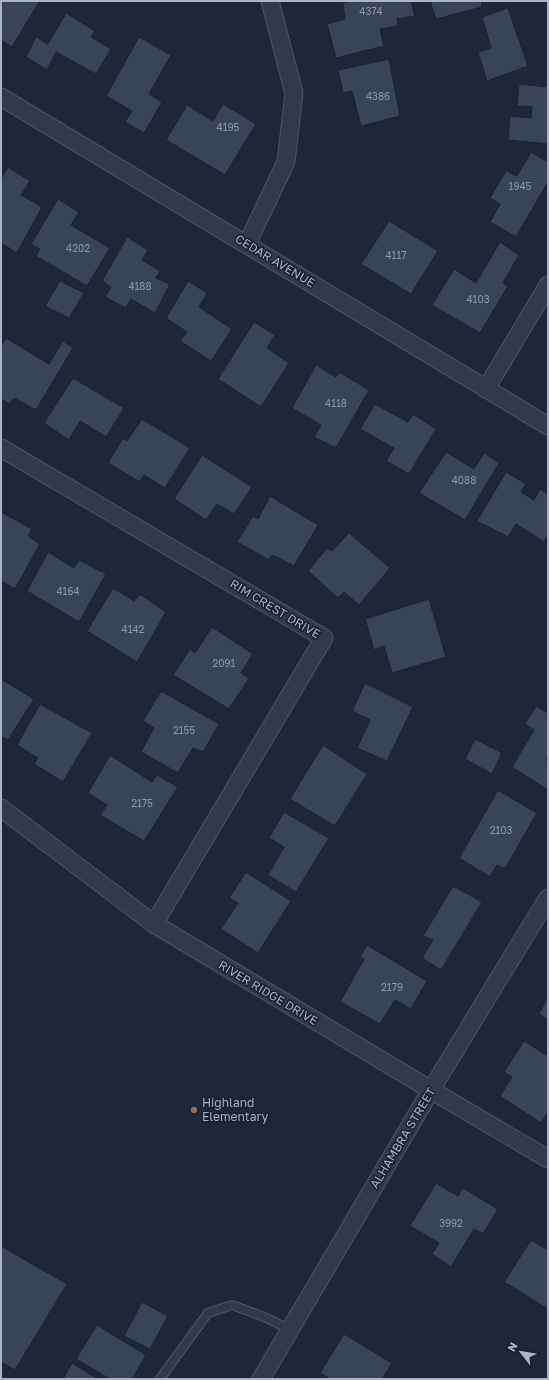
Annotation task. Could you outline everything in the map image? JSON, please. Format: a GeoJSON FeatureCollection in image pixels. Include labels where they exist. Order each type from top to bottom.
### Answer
{"type":"FeatureCollection","features":[{"type":"Feature","properties":{"kind":"street"},"geometry":{"type":"LineString","coordinates":[[247,244],[286,162],[294,94],[270,1]]}},
{"type":"Feature","properties":{"kind":"street","name":"CEDAR AVENUE"},"geometry":{"type":"LineString","coordinates":[[1,97],[548,426]]}},
{"type":"Feature","properties":{"kind":"street"},"geometry":{"type":"LineString","coordinates":[[486,389],[548,285]]}},
{"type":"Feature","properties":{"kind":"street","name":"RIM CREST DRIVE"},"geometry":{"type":"LineString","coordinates":[[1,448],[324,638],[154,924]]}},
{"type":"Feature","properties":{"kind":"street","name":"RIVER RIDGE DRIVE"},"geometry":{"type":"LineString","coordinates":[[1,808],[154,924],[548,1159]]}},
{"type":"Feature","properties":{"kind":"street","name":"ALHAMBRA STREET"},"geometry":{"type":"LineString","coordinates":[[261,1379],[431,1090],[548,898]]}},
{"type":"Feature","properties":{"kind":"lane"},"geometry":{"type":"LineString","coordinates":[[160,1379],[208,1313],[232,1304],[267,1318],[290,1330]]}},
{"type":"Feature","properties":{"kind":"building"},"geometry":{"type":"Polygon","coordinates":[[[1,1],[39,2],[12,47],[1,40],[1,1]]]}},
{"type":"Feature","properties":{"kind":"building"},"geometry":{"type":"Polygon","coordinates":[[[350,1],[411,1],[415,16],[397,19],[398,26],[380,29],[384,46],[336,58],[327,24],[345,19],[343,3],[350,1]]]}},
{"type":"Feature","properties":{"kind":"building"},"geometry":{"type":"Polygon","coordinates":[[[430,1],[481,1],[482,7],[436,19],[430,1]]]}},
{"type":"Feature","properties":{"kind":"building"},"geometry":{"type":"Polygon","coordinates":[[[508,8],[528,66],[487,81],[478,52],[491,48],[482,17],[508,8]]]}},
{"type":"Feature","properties":{"kind":"building"},"geometry":{"type":"Polygon","coordinates":[[[66,13],[95,31],[91,37],[111,49],[96,74],[56,52],[47,70],[26,57],[36,37],[48,44],[66,13]]]}},
{"type":"Feature","properties":{"kind":"building"},"geometry":{"type":"Polygon","coordinates":[[[139,37],[171,55],[149,94],[162,102],[144,133],[125,122],[132,111],[106,96],[139,37]]]}},
{"type":"Feature","properties":{"kind":"building"},"geometry":{"type":"Polygon","coordinates":[[[389,59],[400,116],[361,126],[352,91],[343,93],[338,70],[389,59]]]}},
{"type":"Feature","properties":{"kind":"building"},"geometry":{"type":"Polygon","coordinates":[[[519,84],[548,87],[548,144],[508,140],[510,116],[531,118],[532,107],[517,106],[519,84]]]}},
{"type":"Feature","properties":{"kind":"building"},"geometry":{"type":"Polygon","coordinates":[[[223,104],[256,124],[225,175],[166,140],[187,105],[213,121],[223,104]]]}},
{"type":"Feature","properties":{"kind":"building"},"geometry":{"type":"Polygon","coordinates":[[[531,152],[548,162],[548,182],[516,237],[490,222],[500,204],[490,198],[506,171],[517,176],[531,152]]]}},
{"type":"Feature","properties":{"kind":"building"},"geometry":{"type":"Polygon","coordinates":[[[8,167],[30,181],[21,195],[42,207],[17,253],[1,243],[1,179],[8,167]]]}},
{"type":"Feature","properties":{"kind":"building"},"geometry":{"type":"Polygon","coordinates":[[[58,199],[79,212],[71,225],[110,248],[87,286],[36,256],[40,249],[31,244],[58,199]]]}},
{"type":"Feature","properties":{"kind":"building"},"geometry":{"type":"Polygon","coordinates":[[[389,221],[438,251],[411,294],[361,264],[389,221]]]}},
{"type":"Feature","properties":{"kind":"building"},"geometry":{"type":"Polygon","coordinates":[[[127,237],[148,250],[142,260],[160,271],[156,278],[170,284],[155,313],[131,299],[126,308],[105,297],[111,287],[102,281],[127,237]]]}},
{"type":"Feature","properties":{"kind":"building"},"geometry":{"type":"Polygon","coordinates":[[[500,242],[519,255],[503,283],[508,286],[480,333],[432,305],[454,269],[476,283],[500,242]]]}},
{"type":"Feature","properties":{"kind":"building"},"geometry":{"type":"Polygon","coordinates":[[[60,281],[84,293],[69,318],[45,306],[60,281]]]}},
{"type":"Feature","properties":{"kind":"building"},"geometry":{"type":"Polygon","coordinates":[[[188,281],[207,293],[199,307],[232,329],[211,361],[180,341],[187,332],[166,318],[188,281]]]}},
{"type":"Feature","properties":{"kind":"building"},"geometry":{"type":"Polygon","coordinates":[[[254,322],[275,335],[267,348],[289,363],[261,407],[218,379],[254,322]]]}},
{"type":"Feature","properties":{"kind":"building"},"geometry":{"type":"Polygon","coordinates":[[[6,338],[49,364],[63,341],[73,348],[36,410],[14,398],[10,404],[1,399],[1,346],[6,338]]]}},
{"type":"Feature","properties":{"kind":"building"},"geometry":{"type":"Polygon","coordinates":[[[316,365],[336,377],[339,372],[369,390],[336,448],[314,437],[321,425],[292,408],[316,365]]]}},
{"type":"Feature","properties":{"kind":"building"},"geometry":{"type":"Polygon","coordinates":[[[73,378],[124,408],[106,437],[80,421],[69,440],[44,423],[73,378]]]}},
{"type":"Feature","properties":{"kind":"building"},"geometry":{"type":"Polygon","coordinates":[[[375,404],[408,422],[413,414],[436,429],[409,474],[386,461],[394,448],[360,429],[375,404]]]}},
{"type":"Feature","properties":{"kind":"building"},"geometry":{"type":"Polygon","coordinates":[[[142,419],[190,448],[165,488],[144,475],[140,482],[108,463],[123,438],[127,441],[142,419]]]}},
{"type":"Feature","properties":{"kind":"building"},"geometry":{"type":"Polygon","coordinates":[[[446,452],[474,469],[484,453],[499,463],[465,520],[419,493],[446,452]]]}},
{"type":"Feature","properties":{"kind":"building"},"geometry":{"type":"Polygon","coordinates":[[[202,455],[252,487],[234,514],[217,504],[206,520],[174,499],[202,455]]]}},
{"type":"Feature","properties":{"kind":"building"},"geometry":{"type":"Polygon","coordinates":[[[506,472],[526,484],[521,492],[534,500],[540,489],[548,494],[548,535],[544,542],[516,524],[508,537],[477,521],[506,472]]]}},
{"type":"Feature","properties":{"kind":"building"},"geometry":{"type":"Polygon","coordinates":[[[270,496],[318,525],[294,566],[272,555],[269,560],[237,542],[253,516],[258,519],[270,496]]]}},
{"type":"Feature","properties":{"kind":"building"},"geometry":{"type":"Polygon","coordinates":[[[1,512],[32,529],[28,536],[40,544],[15,589],[1,581],[1,512]]]}},
{"type":"Feature","properties":{"kind":"building"},"geometry":{"type":"Polygon","coordinates":[[[349,533],[390,568],[359,605],[344,592],[338,598],[308,571],[327,548],[332,551],[349,533]]]}},
{"type":"Feature","properties":{"kind":"building"},"geometry":{"type":"Polygon","coordinates":[[[48,552],[74,568],[79,560],[106,574],[79,622],[27,591],[48,552]]]}},
{"type":"Feature","properties":{"kind":"building"},"geometry":{"type":"Polygon","coordinates":[[[113,588],[134,601],[140,594],[166,612],[137,662],[87,631],[113,588]]]}},
{"type":"Feature","properties":{"kind":"building"},"geometry":{"type":"Polygon","coordinates":[[[429,599],[446,657],[392,673],[384,646],[374,650],[365,619],[429,599]]]}},
{"type":"Feature","properties":{"kind":"building"},"geometry":{"type":"Polygon","coordinates":[[[212,627],[253,654],[241,673],[249,678],[229,709],[173,675],[190,649],[195,653],[212,627]]]}},
{"type":"Feature","properties":{"kind":"building"},"geometry":{"type":"Polygon","coordinates":[[[1,679],[34,699],[8,740],[1,736],[1,679]]]}},
{"type":"Feature","properties":{"kind":"building"},"geometry":{"type":"Polygon","coordinates":[[[365,683],[413,707],[387,761],[357,748],[370,720],[352,711],[365,683]]]}},
{"type":"Feature","properties":{"kind":"building"},"geometry":{"type":"Polygon","coordinates":[[[161,691],[219,724],[203,752],[193,748],[178,773],[141,752],[154,728],[143,721],[161,691]]]}},
{"type":"Feature","properties":{"kind":"building"},"geometry":{"type":"Polygon","coordinates":[[[40,704],[92,733],[63,782],[34,764],[38,758],[17,745],[40,704]]]}},
{"type":"Feature","properties":{"kind":"building"},"geometry":{"type":"Polygon","coordinates":[[[536,706],[548,713],[548,757],[546,760],[548,761],[548,790],[512,767],[534,730],[525,724],[536,706]]]}},
{"type":"Feature","properties":{"kind":"building"},"geometry":{"type":"Polygon","coordinates":[[[475,739],[502,753],[492,774],[465,759],[475,739]]]}},
{"type":"Feature","properties":{"kind":"building"},"geometry":{"type":"Polygon","coordinates":[[[323,745],[367,774],[335,826],[290,799],[323,745]]]}},
{"type":"Feature","properties":{"kind":"building"},"geometry":{"type":"Polygon","coordinates":[[[110,755],[152,782],[157,775],[178,787],[144,841],[100,815],[107,805],[88,793],[110,755]]]}},
{"type":"Feature","properties":{"kind":"building"},"geometry":{"type":"Polygon","coordinates":[[[498,790],[537,813],[505,869],[497,865],[490,877],[459,858],[498,790]]]}},
{"type":"Feature","properties":{"kind":"building"},"geometry":{"type":"Polygon","coordinates":[[[284,812],[329,838],[296,892],[268,875],[284,847],[269,838],[284,812]]]}},
{"type":"Feature","properties":{"kind":"building"},"geometry":{"type":"Polygon","coordinates":[[[246,872],[291,901],[258,953],[221,929],[238,903],[229,898],[246,872]]]}},
{"type":"Feature","properties":{"kind":"building"},"geometry":{"type":"Polygon","coordinates":[[[453,886],[482,902],[441,970],[422,958],[433,940],[423,936],[453,886]]]}},
{"type":"Feature","properties":{"kind":"building"},"geometry":{"type":"Polygon","coordinates":[[[367,945],[427,981],[411,1009],[395,1000],[380,1024],[340,1002],[364,959],[360,957],[367,945]]]}},
{"type":"Feature","properties":{"kind":"building"},"geometry":{"type":"Polygon","coordinates":[[[548,996],[548,1020],[539,1014],[548,996]]]}},
{"type":"Feature","properties":{"kind":"building"},"geometry":{"type":"Polygon","coordinates":[[[524,1041],[548,1056],[548,1112],[541,1123],[500,1096],[512,1077],[504,1072],[524,1041]]]}},
{"type":"Feature","properties":{"kind":"building"},"geometry":{"type":"Polygon","coordinates":[[[436,1183],[458,1196],[463,1188],[498,1209],[483,1234],[474,1229],[451,1267],[432,1254],[439,1243],[410,1226],[436,1183]]]}},
{"type":"Feature","properties":{"kind":"building"},"geometry":{"type":"Polygon","coordinates":[[[531,1240],[548,1250],[548,1309],[504,1282],[531,1240]]]}},
{"type":"Feature","properties":{"kind":"building"},"geometry":{"type":"Polygon","coordinates":[[[1,1246],[67,1284],[15,1370],[1,1362],[1,1246]]]}},
{"type":"Feature","properties":{"kind":"building"},"geometry":{"type":"Polygon","coordinates":[[[142,1302],[168,1316],[150,1349],[124,1336],[142,1302]]]}},
{"type":"Feature","properties":{"kind":"building"},"geometry":{"type":"Polygon","coordinates":[[[97,1325],[146,1355],[132,1379],[110,1379],[76,1359],[97,1325]]]}},
{"type":"Feature","properties":{"kind":"building"},"geometry":{"type":"Polygon","coordinates":[[[344,1334],[392,1363],[382,1379],[330,1379],[320,1373],[344,1334]]]}},
{"type":"Feature","properties":{"kind":"building"},"geometry":{"type":"Polygon","coordinates":[[[72,1363],[98,1379],[63,1379],[72,1363]]]}},
{"type":"Feature","properties":{"kind":"place","name":"Highland Elementary"},"geometry":{"type":"Point","coordinates":[194,1110]}}]}
